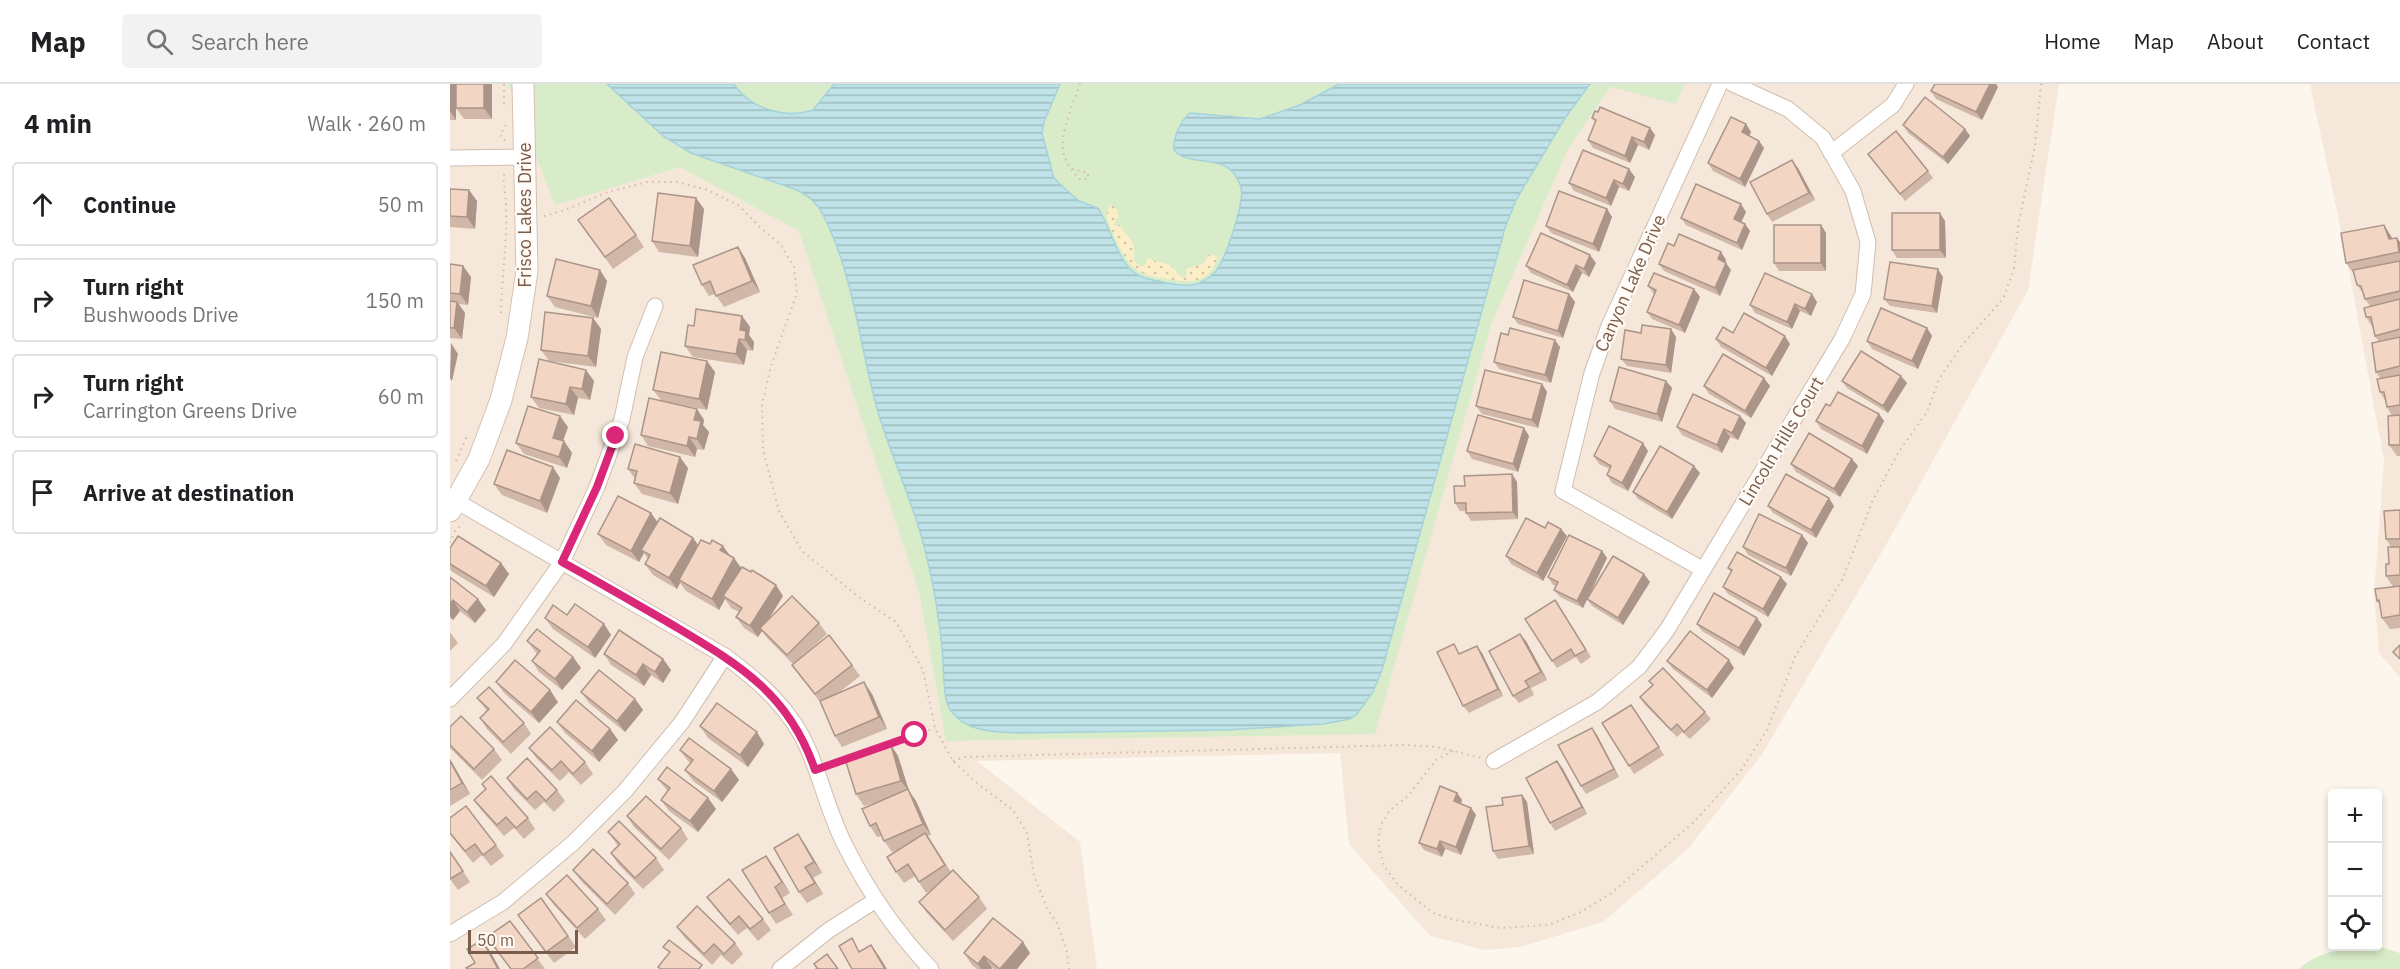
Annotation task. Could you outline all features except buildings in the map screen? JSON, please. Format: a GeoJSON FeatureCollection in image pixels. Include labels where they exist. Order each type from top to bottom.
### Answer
{"type":"FeatureCollection","features":[{"type":"Feature","properties":{"kind":"street","name":"Frisco Lakes Drive"},"geometry":{"type":"LineString","coordinates":[[457,511],[501,400],[517,338],[527,271],[523,84]]}},
{"type":"Feature","properties":{"kind":"street","name":"Canyon Lake Drive"},"geometry":{"type":"LineString","coordinates":[[1702,569],[1563,490],[1592,373],[1609,326],[1720,84]]}},
{"type":"Feature","properties":{"kind":"street","name":"Lincoln Hills Court"},"geometry":{"type":"LineString","coordinates":[[1494,760],[1597,702],[1639,667],[1667,630],[1842,339],[1863,294],[1868,242],[1853,191],[1823,138],[1788,109],[1733,84]]}},
{"type":"Feature","properties":{"kind":"street"},"geometry":{"type":"LineString","coordinates":[[1831,153],[1893,105],[1906,84]]}},
{"type":"Feature","properties":{"kind":"street"},"geometry":{"type":"LineString","coordinates":[[450,158],[524,157]]}},
{"type":"Feature","properties":{"kind":"street"},"geometry":{"type":"LineString","coordinates":[[450,699],[504,644],[562,562],[597,487],[622,419],[635,357],[655,306]]}},
{"type":"Feature","properties":{"kind":"street"},"geometry":{"type":"LineString","coordinates":[[457,511],[562,562],[725,656],[758,680],[780,704],[809,750],[831,816],[846,849],[876,900],[897,930],[931,969]]}},
{"type":"Feature","properties":{"kind":"street"},"geometry":{"type":"LineString","coordinates":[[450,934],[503,902],[573,843],[625,791],[682,722],[725,656]]}},
{"type":"Feature","properties":{"kind":"street"},"geometry":{"type":"LineString","coordinates":[[780,969],[829,930],[876,900]]}},
{"type":"Feature","properties":{"kind":"path"},"geometry":{"type":"LineString","coordinates":[[504,84],[505,111]]}},
{"type":"Feature","properties":{"kind":"path"},"geometry":{"type":"LineString","coordinates":[[1072,169],[1088,173],[1088,179],[1080,179],[1072,169],[1064,155],[1063,138],[1080,84]]}},
{"type":"Feature","properties":{"kind":"path"},"geometry":{"type":"LineString","coordinates":[[1453,751],[1436,760],[1408,796],[1390,810],[1382,825],[1378,843],[1384,866],[1398,885],[1433,913],[1455,920],[1501,928],[1548,925],[1581,912],[1610,894],[1694,822],[1741,770],[1767,730],[1795,657],[1843,578],[1872,502],[1898,453],[1927,412],[1939,379],[1963,344],[2003,299],[2014,269],[2018,226],[2035,146],[2041,84]]}},
{"type":"Feature","properties":{"kind":"path"},"geometry":{"type":"LineString","coordinates":[[506,142],[500,135],[507,122]]}},
{"type":"Feature","properties":{"kind":"path"},"geometry":{"type":"LineString","coordinates":[[501,320],[507,235],[503,177],[506,172]]}},
{"type":"Feature","properties":{"kind":"path"},"geometry":{"type":"LineString","coordinates":[[544,216],[608,192],[647,182],[677,182],[708,190],[738,205],[781,245],[794,267],[797,293],[771,366],[762,404],[763,450],[779,511],[802,551],[860,598],[896,622],[923,670],[934,728],[953,761],[978,784],[1013,810],[1028,832],[1034,876],[1048,910],[1058,925],[1067,952],[1069,969]]}},
{"type":"Feature","properties":{"kind":"path"},"geometry":{"type":"LineString","coordinates":[[455,464],[469,432]]}},
{"type":"Feature","properties":{"kind":"path"},"geometry":{"type":"LineString","coordinates":[[450,543],[455,531],[463,526],[457,511]]}},
{"type":"Feature","properties":{"kind":"path"},"geometry":{"type":"LineString","coordinates":[[815,770],[934,728]]}},
{"type":"Feature","properties":{"kind":"path"},"geometry":{"type":"LineString","coordinates":[[953,761],[964,757],[1404,745],[1453,751],[1494,760]]}},
{"type":"Feature","properties":{"kind":"shaded area"},"geometry":{"type":"Polygon","coordinates":[[[450,84],[2059,84],[2028,290],[1890,538],[1761,756],[1688,849],[1603,922],[1520,947],[1485,950],[1430,936],[1349,844],[1340,753],[977,761],[1080,842],[1097,969],[450,969],[450,84]]]}},
{"type":"Feature","properties":{"kind":"shaded area"},"geometry":{"type":"Polygon","coordinates":[[[2310,84],[2400,84],[2400,677],[2379,653],[2374,595],[2384,460],[2344,244],[2310,84]]]}},
{"type":"Feature","properties":{"kind":"green space"},"geometry":{"type":"Polygon","coordinates":[[[508,84],[1685,84],[1676,104],[1610,87],[1568,149],[1492,322],[1375,734],[946,741],[919,592],[799,231],[680,167],[555,205],[508,84]]]}},
{"type":"Feature","properties":{"kind":"green space"},"geometry":{"type":"Polygon","coordinates":[[[2382,947],[2400,953],[2400,969],[2299,969],[2325,954],[2338,951],[2382,951],[2382,947]]]}},
{"type":"Feature","properties":{"kind":"sand"},"geometry":{"type":"Polygon","coordinates":[[[1110,204],[1116,208],[1119,215],[1114,224],[1115,226],[1120,225],[1133,243],[1134,260],[1141,267],[1149,258],[1171,266],[1184,278],[1187,275],[1186,269],[1204,263],[1209,255],[1212,254],[1218,258],[1208,274],[1197,280],[1175,280],[1144,274],[1132,266],[1117,242],[1106,215],[1110,204]]]}},
{"type":"Feature","properties":{"kind":"water"},"geometry":{"type":"Polygon","coordinates":[[[607,84],[734,84],[741,93],[759,106],[791,113],[813,110],[834,84],[1060,84],[1044,122],[1042,133],[1054,178],[1079,201],[1098,208],[1121,256],[1130,269],[1153,280],[1187,285],[1209,278],[1218,267],[1233,232],[1241,194],[1241,187],[1229,169],[1213,162],[1187,158],[1174,150],[1178,130],[1190,113],[1260,119],[1300,105],[1339,84],[1590,84],[1565,118],[1516,200],[1505,228],[1382,670],[1373,692],[1357,714],[1350,719],[1323,724],[1226,730],[1017,733],[981,730],[973,727],[957,718],[948,706],[936,606],[923,544],[878,412],[851,292],[822,212],[812,200],[797,190],[691,153],[663,136],[607,84]]]}},
{"type":"Feature","properties":{"kind":"route"},"geometry":{"type":"LineString","coordinates":[[616,436],[597,487],[562,562],[725,656],[758,680],[794,723],[809,750],[815,770],[915,735]]}}]}
